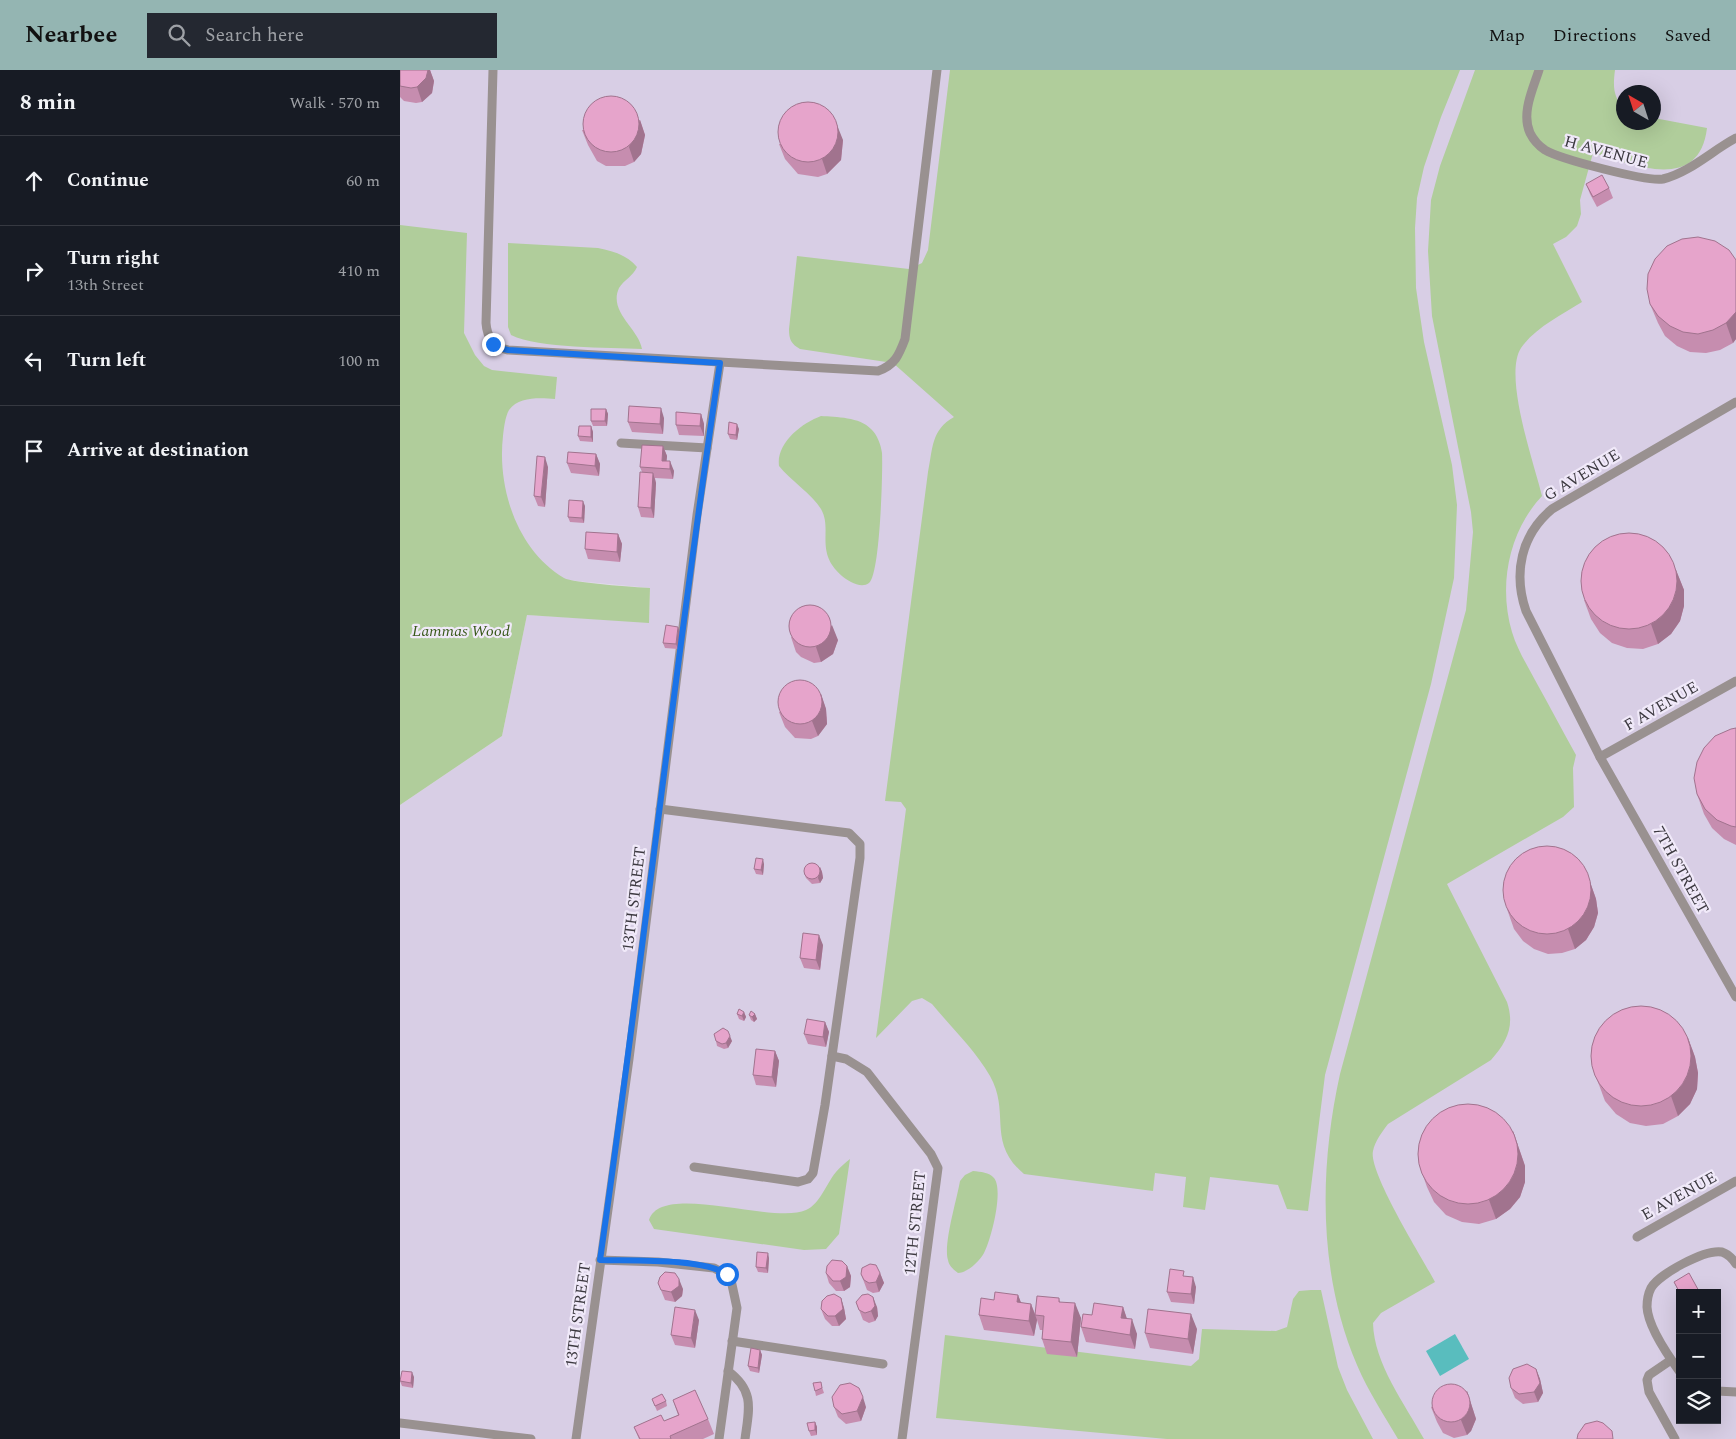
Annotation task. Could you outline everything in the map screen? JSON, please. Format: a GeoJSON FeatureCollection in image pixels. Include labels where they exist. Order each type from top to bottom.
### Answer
{"type":"FeatureCollection","features":[{"type":"Feature","properties":{"kind":"lane"},"geometry":{"type":"LineString","coordinates":[[493,70],[486,324],[486,331],[493,344],[508,350],[720,363],[878,370],[888,367],[899,355],[905,339],[937,70]]}},
{"type":"Feature","properties":{"kind":"lane","name":"H AVENUE"},"geometry":{"type":"LineString","coordinates":[[1539,70],[1527,109],[1530,134],[1544,149],[1566,158],[1635,178],[1654,180],[1673,175],[1736,138]]}},
{"type":"Feature","properties":{"kind":"lane","name":"13TH STREET"},"geometry":{"type":"LineString","coordinates":[[576,1439],[629,1059],[707,448],[720,363]]}},
{"type":"Feature","properties":{"kind":"lane","name":"G AVENUE"},"geometry":{"type":"LineString","coordinates":[[1600,757],[1522,601],[1519,573],[1527,542],[1537,524],[1552,509],[1736,402]]}},
{"type":"Feature","properties":{"kind":"lane"},"geometry":{"type":"LineString","coordinates":[[621,443],[707,448]]}},
{"type":"Feature","properties":{"kind":"lane","name":"F AVENUE"},"geometry":{"type":"LineString","coordinates":[[1600,757],[1736,681]]}},
{"type":"Feature","properties":{"kind":"lane","name":"7TH STREET"},"geometry":{"type":"LineString","coordinates":[[1600,757],[1736,997]]}},
{"type":"Feature","properties":{"kind":"lane"},"geometry":{"type":"LineString","coordinates":[[660,809],[849,833],[860,844],[860,858],[832,1056],[813,1173],[808,1179],[798,1182],[694,1167]]}},
{"type":"Feature","properties":{"kind":"lane","name":"12TH STREET"},"geometry":{"type":"LineString","coordinates":[[832,1056],[853,1062],[871,1077],[931,1154],[938,1168],[902,1439]]}},
{"type":"Feature","properties":{"kind":"lane","name":"E AVENUE"},"geometry":{"type":"LineString","coordinates":[[1637,1237],[1736,1182]]}},
{"type":"Feature","properties":{"kind":"lane"},"geometry":{"type":"LineString","coordinates":[[1676,1366],[1648,1314],[1648,1301],[1652,1288],[1670,1273],[1708,1253],[1722,1252],[1728,1255],[1736,1264]]}},
{"type":"Feature","properties":{"kind":"lane"},"geometry":{"type":"LineString","coordinates":[[600,1260],[687,1264],[721,1271],[731,1280],[736,1298],[719,1439]]}},
{"type":"Feature","properties":{"kind":"lane"},"geometry":{"type":"LineString","coordinates":[[732,1341],[883,1364]]}},
{"type":"Feature","properties":{"kind":"lane"},"geometry":{"type":"LineString","coordinates":[[1672,1360],[1649,1374],[1647,1386],[1675,1439]]}},
{"type":"Feature","properties":{"kind":"lane"},"geometry":{"type":"LineString","coordinates":[[728,1371],[742,1384],[748,1395],[745,1439]]}},
{"type":"Feature","properties":{"kind":"lane"},"geometry":{"type":"LineString","coordinates":[[1721,1391],[1736,1392]]}},
{"type":"Feature","properties":{"kind":"lane"},"geometry":{"type":"LineString","coordinates":[[400,1423],[530,1439]]}},
{"type":"Feature","properties":{"kind":"shaded area"},"geometry":{"type":"Polygon","coordinates":[[[400,70],[1736,70],[1736,1439],[400,1439],[400,805],[502,736],[527,615],[649,622],[650,588],[566,580],[469,565],[400,417],[400,70]]]}},
{"type":"Feature","properties":{"kind":"shaded area"},"geometry":{"type":"Polygon","coordinates":[[[1455,1334],[1469,1359],[1440,1376],[1426,1351],[1455,1334]]]}},
{"type":"Feature","properties":{"kind":"green space"},"geometry":{"type":"Polygon","coordinates":[[[950,70],[1460,70],[1424,167],[1417,198],[1415,228],[1416,288],[1424,342],[1452,465],[1457,505],[1454,578],[1431,684],[1325,1075],[1308,1211],[1287,1209],[1278,1185],[1210,1177],[1205,1210],[1183,1207],[1186,1177],[1155,1173],[1153,1191],[1024,1174],[1012,1162],[1002,1139],[999,1102],[990,1076],[970,1048],[932,1004],[922,998],[912,1001],[876,1038],[906,809],[901,802],[885,801],[931,455],[937,434],[946,422],[954,417],[893,363],[800,349],[791,341],[789,329],[797,256],[909,269],[922,263],[928,250],[950,70]]]}},
{"type":"Feature","properties":{"kind":"green space"},"geometry":{"type":"Polygon","coordinates":[[[1475,70],[1615,70],[1616,130],[1661,130],[1661,119],[1707,128],[1701,148],[1691,161],[1678,168],[1644,167],[1593,153],[1580,200],[1581,214],[1577,226],[1566,237],[1553,244],[1582,302],[1533,334],[1521,348],[1516,361],[1518,398],[1522,420],[1542,496],[1521,525],[1509,559],[1506,596],[1508,614],[1519,651],[1576,755],[1573,768],[1574,807],[1563,817],[1447,884],[1507,1002],[1510,1026],[1505,1040],[1491,1060],[1388,1124],[1374,1147],[1374,1162],[1387,1196],[1435,1282],[1381,1313],[1373,1323],[1379,1354],[1385,1368],[1424,1439],[1398,1439],[1361,1375],[1344,1330],[1329,1258],[1326,1184],[1328,1147],[1340,1074],[1466,610],[1473,532],[1471,512],[1432,316],[1428,251],[1431,200],[1440,166],[1475,70]]]}},
{"type":"Feature","properties":{"kind":"green space","name":"Lammas Wood"},"geometry":{"type":"Polygon","coordinates":[[[400,225],[467,233],[464,333],[475,355],[484,366],[492,370],[557,377],[555,399],[530,399],[518,402],[509,410],[506,419],[502,456],[503,476],[507,496],[522,534],[548,566],[564,578],[579,582],[650,588],[649,623],[527,615],[502,736],[400,805],[400,225]]]}},
{"type":"Feature","properties":{"kind":"green space"},"geometry":{"type":"Polygon","coordinates":[[[508,243],[598,248],[614,252],[629,259],[637,267],[619,288],[618,305],[625,320],[636,334],[642,349],[556,345],[523,340],[511,335],[508,327],[508,243]]]}},
{"type":"Feature","properties":{"kind":"green space"},"geometry":{"type":"Polygon","coordinates":[[[821,416],[848,418],[861,422],[873,431],[881,447],[882,480],[876,562],[873,576],[866,585],[851,582],[834,567],[826,550],[825,525],[821,509],[779,466],[779,458],[786,442],[799,429],[821,416]]]}},
{"type":"Feature","properties":{"kind":"green space"},"geometry":{"type":"Polygon","coordinates":[[[850,1159],[839,1234],[826,1249],[804,1250],[654,1229],[649,1220],[658,1209],[674,1204],[695,1204],[790,1213],[806,1210],[819,1199],[832,1177],[850,1159]]]}},
{"type":"Feature","properties":{"kind":"green space"},"geometry":{"type":"Polygon","coordinates":[[[973,1171],[987,1173],[994,1178],[997,1184],[997,1204],[993,1227],[984,1253],[973,1266],[958,1273],[950,1266],[947,1244],[960,1181],[965,1175],[973,1171]]]}},
{"type":"Feature","properties":{"kind":"green space"},"geometry":{"type":"Polygon","coordinates":[[[1321,1290],[1338,1367],[1347,1390],[1373,1439],[1167,1439],[936,1418],[945,1335],[1191,1366],[1199,1359],[1202,1329],[1276,1331],[1287,1327],[1293,1299],[1299,1291],[1321,1290]]]}},
{"type":"Feature","properties":{"kind":"building"},"geometry":{"type":"Polygon","coordinates":[[[400,70],[428,70],[426,78],[417,87],[411,88],[400,86],[400,70]]]}},
{"type":"Feature","properties":{"kind":"building"},"geometry":{"type":"Polygon","coordinates":[[[605,96],[617,96],[627,100],[635,108],[639,124],[635,140],[627,148],[617,152],[605,152],[595,148],[587,140],[583,130],[583,118],[587,108],[595,100],[605,96]]]}},
{"type":"Feature","properties":{"kind":"building"},"geometry":{"type":"Polygon","coordinates":[[[808,102],[825,107],[833,115],[838,132],[833,149],[825,157],[808,162],[791,157],[783,149],[778,132],[783,115],[791,107],[808,102]]]}},
{"type":"Feature","properties":{"kind":"building"},"geometry":{"type":"Polygon","coordinates":[[[1602,175],[1609,188],[1593,197],[1586,184],[1602,175]]]}},
{"type":"Feature","properties":{"kind":"building"},"geometry":{"type":"Polygon","coordinates":[[[1698,237],[1715,241],[1729,250],[1736,260],[1736,312],[1726,323],[1713,330],[1698,334],[1683,332],[1670,326],[1658,316],[1650,304],[1647,289],[1648,274],[1655,259],[1667,246],[1682,239],[1698,237]]]}},
{"type":"Feature","properties":{"kind":"building"},"geometry":{"type":"Polygon","coordinates":[[[629,406],[661,408],[660,424],[628,422],[629,406]]]}},
{"type":"Feature","properties":{"kind":"building"},"geometry":{"type":"Polygon","coordinates":[[[591,409],[606,409],[605,421],[591,421],[591,409]]]}},
{"type":"Feature","properties":{"kind":"building"},"geometry":{"type":"Polygon","coordinates":[[[676,412],[701,414],[700,426],[676,425],[676,412]]]}},
{"type":"Feature","properties":{"kind":"building"},"geometry":{"type":"Polygon","coordinates":[[[729,422],[737,424],[736,435],[728,434],[729,422]]]}},
{"type":"Feature","properties":{"kind":"building"},"geometry":{"type":"Polygon","coordinates":[[[579,426],[591,426],[591,437],[578,436],[579,426]]]}},
{"type":"Feature","properties":{"kind":"building"},"geometry":{"type":"Polygon","coordinates":[[[642,445],[663,446],[662,461],[670,461],[670,469],[640,467],[642,445]]]}},
{"type":"Feature","properties":{"kind":"building"},"geometry":{"type":"Polygon","coordinates":[[[568,452],[596,454],[595,466],[567,463],[568,452]]]}},
{"type":"Feature","properties":{"kind":"building"},"geometry":{"type":"Polygon","coordinates":[[[537,456],[545,457],[541,497],[534,496],[537,456]]]}},
{"type":"Feature","properties":{"kind":"building"},"geometry":{"type":"Polygon","coordinates":[[[640,472],[653,473],[651,508],[638,507],[640,472]]]}},
{"type":"Feature","properties":{"kind":"building"},"geometry":{"type":"Polygon","coordinates":[[[569,500],[583,501],[582,518],[568,517],[569,500]]]}},
{"type":"Feature","properties":{"kind":"building"},"geometry":{"type":"Polygon","coordinates":[[[586,532],[618,534],[617,552],[585,549],[586,532]]]}},
{"type":"Feature","properties":{"kind":"building"},"geometry":{"type":"Polygon","coordinates":[[[1629,533],[1647,537],[1663,547],[1673,563],[1677,581],[1673,599],[1663,615],[1647,625],[1629,629],[1611,625],[1595,615],[1585,599],[1581,581],[1585,563],[1595,547],[1611,537],[1629,533]]]}},
{"type":"Feature","properties":{"kind":"building"},"geometry":{"type":"Polygon","coordinates":[[[814,605],[822,608],[828,614],[831,626],[828,638],[822,644],[806,647],[798,644],[792,638],[789,622],[792,614],[798,608],[814,605]]]}},
{"type":"Feature","properties":{"kind":"building"},"geometry":{"type":"Polygon","coordinates":[[[666,625],[678,627],[676,644],[663,643],[666,625]]]}},
{"type":"Feature","properties":{"kind":"building"},"geometry":{"type":"Polygon","coordinates":[[[796,680],[804,680],[816,686],[822,702],[816,718],[804,724],[796,724],[784,718],[778,706],[778,698],[784,686],[796,680]]]}},
{"type":"Feature","properties":{"kind":"building"},"geometry":{"type":"Polygon","coordinates":[[[1736,728],[1736,827],[1717,820],[1705,809],[1697,794],[1694,778],[1697,762],[1704,748],[1715,736],[1736,728]]]}},
{"type":"Feature","properties":{"kind":"building"},"geometry":{"type":"Polygon","coordinates":[[[1547,846],[1564,850],[1578,859],[1587,873],[1591,890],[1587,907],[1578,921],[1564,930],[1547,934],[1530,930],[1516,921],[1507,907],[1503,890],[1507,873],[1516,859],[1530,850],[1547,846]]]}},
{"type":"Feature","properties":{"kind":"building"},"geometry":{"type":"Polygon","coordinates":[[[756,858],[763,859],[761,870],[754,869],[756,858]]]}},
{"type":"Feature","properties":{"kind":"building"},"geometry":{"type":"Polygon","coordinates":[[[812,863],[818,865],[820,871],[818,877],[812,879],[806,877],[804,871],[806,865],[812,863]]]}},
{"type":"Feature","properties":{"kind":"building"},"geometry":{"type":"Polygon","coordinates":[[[803,933],[819,935],[816,960],[800,958],[803,933]]]}},
{"type":"Feature","properties":{"kind":"building"},"geometry":{"type":"Polygon","coordinates":[[[1641,1006],[1660,1010],[1676,1021],[1687,1037],[1691,1056],[1687,1075],[1676,1091],[1660,1102],[1641,1106],[1622,1102],[1606,1091],[1595,1075],[1591,1056],[1595,1037],[1606,1021],[1622,1010],[1641,1006]]]}},
{"type":"Feature","properties":{"kind":"building"},"geometry":{"type":"Polygon","coordinates":[[[739,1009],[744,1012],[742,1016],[737,1014],[739,1009]]]}},
{"type":"Feature","properties":{"kind":"building"},"geometry":{"type":"Polygon","coordinates":[[[751,1011],[755,1014],[752,1017],[749,1015],[751,1011]]]}},
{"type":"Feature","properties":{"kind":"building"},"geometry":{"type":"Polygon","coordinates":[[[807,1019],[825,1022],[823,1037],[804,1034],[807,1019]]]}},
{"type":"Feature","properties":{"kind":"building"},"geometry":{"type":"Polygon","coordinates":[[[723,1028],[728,1031],[730,1036],[726,1043],[722,1044],[716,1041],[714,1034],[723,1028]]]}},
{"type":"Feature","properties":{"kind":"building"},"geometry":{"type":"Polygon","coordinates":[[[756,1049],[775,1051],[772,1077],[753,1075],[756,1049]]]}},
{"type":"Feature","properties":{"kind":"building"},"geometry":{"type":"Polygon","coordinates":[[[1468,1104],[1487,1108],[1503,1119],[1514,1135],[1518,1154],[1514,1173],[1503,1189],[1487,1200],[1468,1204],[1449,1200],[1433,1189],[1422,1173],[1418,1154],[1422,1135],[1433,1119],[1449,1108],[1468,1104]]]}},
{"type":"Feature","properties":{"kind":"building"},"geometry":{"type":"Polygon","coordinates":[[[757,1252],[768,1253],[766,1268],[756,1267],[757,1252]]]}},
{"type":"Feature","properties":{"kind":"building"},"geometry":{"type":"Polygon","coordinates":[[[832,1260],[842,1261],[847,1266],[846,1277],[840,1281],[833,1281],[826,1273],[827,1266],[832,1260]]]}},
{"type":"Feature","properties":{"kind":"building"},"geometry":{"type":"Polygon","coordinates":[[[870,1264],[876,1265],[880,1273],[876,1282],[869,1283],[864,1280],[861,1274],[862,1268],[870,1264]]]}},
{"type":"Feature","properties":{"kind":"building"},"geometry":{"type":"Polygon","coordinates":[[[1170,1269],[1184,1271],[1183,1276],[1193,1277],[1191,1294],[1167,1292],[1170,1269]]]}},
{"type":"Feature","properties":{"kind":"building"},"geometry":{"type":"Polygon","coordinates":[[[665,1272],[675,1273],[679,1279],[679,1286],[671,1292],[661,1290],[658,1283],[660,1277],[665,1272]]]}},
{"type":"Feature","properties":{"kind":"building"},"geometry":{"type":"Polygon","coordinates":[[[1689,1273],[1698,1289],[1678,1289],[1674,1282],[1689,1273]]]}},
{"type":"Feature","properties":{"kind":"building"},"geometry":{"type":"Polygon","coordinates":[[[995,1292],[1018,1295],[1017,1302],[1031,1304],[1029,1321],[979,1315],[981,1298],[994,1300],[995,1292]]]}},
{"type":"Feature","properties":{"kind":"building"},"geometry":{"type":"Polygon","coordinates":[[[834,1294],[841,1298],[843,1309],[835,1316],[828,1316],[821,1309],[822,1301],[827,1296],[834,1294]]]}},
{"type":"Feature","properties":{"kind":"building"},"geometry":{"type":"Polygon","coordinates":[[[868,1294],[873,1297],[875,1306],[871,1311],[865,1313],[859,1310],[856,1302],[862,1295],[868,1294]]]}},
{"type":"Feature","properties":{"kind":"building"},"geometry":{"type":"Polygon","coordinates":[[[1037,1296],[1059,1298],[1059,1302],[1075,1303],[1071,1342],[1042,1339],[1044,1316],[1035,1315],[1037,1296]]]}},
{"type":"Feature","properties":{"kind":"building"},"geometry":{"type":"Polygon","coordinates":[[[1094,1303],[1123,1307],[1121,1318],[1132,1319],[1130,1335],[1081,1327],[1083,1314],[1092,1315],[1094,1303]]]}},
{"type":"Feature","properties":{"kind":"building"},"geometry":{"type":"Polygon","coordinates":[[[675,1307],[695,1310],[691,1338],[671,1335],[675,1307]]]}},
{"type":"Feature","properties":{"kind":"building"},"geometry":{"type":"Polygon","coordinates":[[[1148,1309],[1191,1314],[1188,1339],[1145,1333],[1148,1309]]]}},
{"type":"Feature","properties":{"kind":"building"},"geometry":{"type":"Polygon","coordinates":[[[751,1348],[760,1350],[758,1368],[748,1366],[751,1348]]]}},
{"type":"Feature","properties":{"kind":"building"},"geometry":{"type":"Polygon","coordinates":[[[1527,1364],[1536,1369],[1540,1383],[1534,1392],[1519,1394],[1511,1388],[1509,1378],[1513,1369],[1527,1364]]]}},
{"type":"Feature","properties":{"kind":"building"},"geometry":{"type":"Polygon","coordinates":[[[402,1371],[412,1372],[411,1383],[400,1381],[402,1371]]]}},
{"type":"Feature","properties":{"kind":"building"},"geometry":{"type":"Polygon","coordinates":[[[821,1382],[822,1388],[815,1391],[813,1383],[821,1382]]]}},
{"type":"Feature","properties":{"kind":"building"},"geometry":{"type":"Polygon","coordinates":[[[850,1383],[859,1388],[863,1397],[857,1411],[842,1414],[834,1407],[832,1397],[840,1385],[850,1383]]]}},
{"type":"Feature","properties":{"kind":"building"},"geometry":{"type":"Polygon","coordinates":[[[1451,1384],[1458,1385],[1464,1390],[1469,1396],[1469,1410],[1464,1416],[1458,1421],[1451,1422],[1444,1421],[1438,1416],[1433,1410],[1432,1403],[1433,1396],[1438,1390],[1444,1385],[1451,1384]]]}},
{"type":"Feature","properties":{"kind":"building"},"geometry":{"type":"Polygon","coordinates":[[[695,1390],[708,1419],[670,1436],[671,1439],[640,1439],[634,1427],[661,1415],[664,1421],[679,1415],[673,1400],[695,1390]]]}},
{"type":"Feature","properties":{"kind":"building"},"geometry":{"type":"Polygon","coordinates":[[[662,1394],[666,1401],[655,1406],[652,1399],[662,1394]]]}},
{"type":"Feature","properties":{"kind":"building"},"geometry":{"type":"Polygon","coordinates":[[[1597,1421],[1603,1423],[1612,1431],[1613,1439],[1577,1439],[1585,1424],[1597,1421]]]}},
{"type":"Feature","properties":{"kind":"building"},"geometry":{"type":"Polygon","coordinates":[[[815,1422],[815,1430],[809,1431],[807,1423],[815,1422]]]}},
{"type":"Feature","properties":{"kind":"route"},"geometry":{"type":"LineString","coordinates":[[493,344],[508,350],[720,363],[698,515],[629,1059],[600,1260],[687,1264],[714,1268],[727,1274]]}}]}
